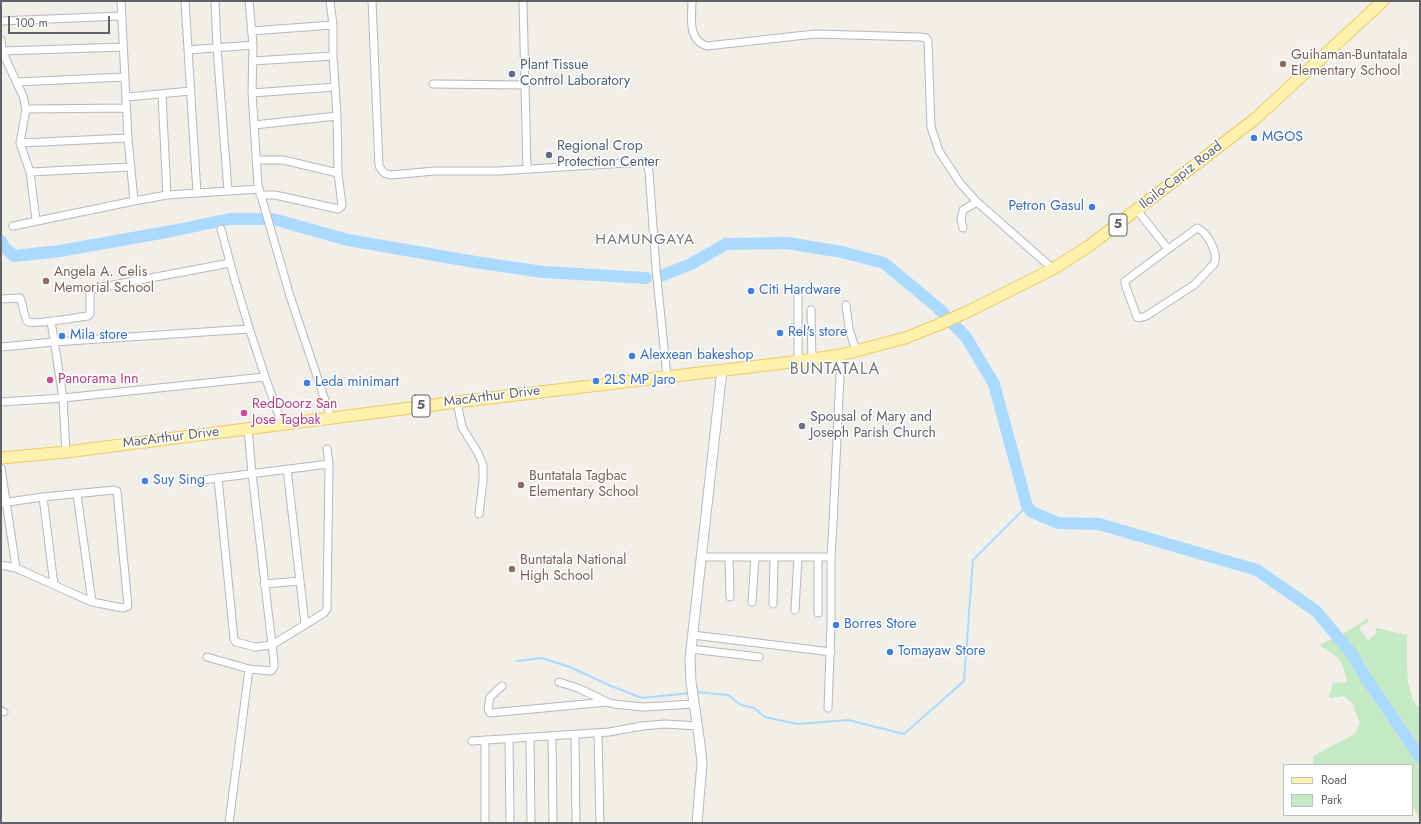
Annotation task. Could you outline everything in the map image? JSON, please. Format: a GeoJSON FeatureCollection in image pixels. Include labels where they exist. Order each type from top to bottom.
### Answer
{"type":"FeatureCollection","features":[{"type":"Feature","properties":{"kind":"main road","name":"Iloilo-Capiz Road"},"geometry":{"type":"LineString","coordinates":[[841,355],[905,338],[938,325],[1053,269],[1089,246],[1255,119],[1384,1]]}},
{"type":"Feature","properties":{"kind":"main road","name":"MacArthur Drive"},"geometry":{"type":"LineString","coordinates":[[1,458],[66,452],[458,402],[812,360],[841,355]]}},
{"type":"Feature","properties":{"kind":"street"},"geometry":{"type":"LineString","coordinates":[[121,1],[127,97],[126,108],[134,201]]}},
{"type":"Feature","properties":{"kind":"street"},"geometry":{"type":"LineString","coordinates":[[185,1],[197,193]]}},
{"type":"Feature","properties":{"kind":"street"},"geometry":{"type":"LineString","coordinates":[[215,1],[217,48],[228,191]]}},
{"type":"Feature","properties":{"kind":"street"},"geometry":{"type":"LineString","coordinates":[[249,1],[253,44],[252,93],[256,160],[260,192],[290,296],[331,418]]}},
{"type":"Feature","properties":{"kind":"street"},"geometry":{"type":"LineString","coordinates":[[13,226],[36,220],[167,195],[228,191],[260,192],[338,209],[341,207],[338,173],[333,25],[330,1]]}},
{"type":"Feature","properties":{"kind":"street"},"geometry":{"type":"LineString","coordinates":[[372,1],[379,166],[384,173],[391,175],[434,171],[527,169],[642,162],[647,165],[650,171],[656,269],[666,377]]}},
{"type":"Feature","properties":{"kind":"street"},"geometry":{"type":"LineString","coordinates":[[523,1],[527,169]]}},
{"type":"Feature","properties":{"kind":"street"},"geometry":{"type":"LineString","coordinates":[[692,1],[692,31],[696,40],[707,46],[815,34],[920,36],[926,38],[928,41],[930,127],[939,151],[957,178],[977,202],[1053,269]]}},
{"type":"Feature","properties":{"kind":"street"},"geometry":{"type":"LineString","coordinates":[[1,21],[122,16]]}},
{"type":"Feature","properties":{"kind":"street"},"geometry":{"type":"LineString","coordinates":[[252,31],[333,25]]}},
{"type":"Feature","properties":{"kind":"street"},"geometry":{"type":"LineString","coordinates":[[1,40],[2,51],[23,96],[26,109],[20,143],[30,172],[36,220]]}},
{"type":"Feature","properties":{"kind":"street"},"geometry":{"type":"LineString","coordinates":[[188,50],[253,44]]}},
{"type":"Feature","properties":{"kind":"street"},"geometry":{"type":"LineString","coordinates":[[2,51],[123,47]]}},
{"type":"Feature","properties":{"kind":"street"},"geometry":{"type":"LineString","coordinates":[[253,62],[333,56]]}},
{"type":"Feature","properties":{"kind":"street"},"geometry":{"type":"LineString","coordinates":[[16,82],[125,77]]}},
{"type":"Feature","properties":{"kind":"street"},"geometry":{"type":"LineString","coordinates":[[433,84],[525,85]]}},
{"type":"Feature","properties":{"kind":"street"},"geometry":{"type":"LineString","coordinates":[[252,93],[335,87]]}},
{"type":"Feature","properties":{"kind":"street"},"geometry":{"type":"LineString","coordinates":[[127,97],[162,95],[191,91]]}},
{"type":"Feature","properties":{"kind":"street"},"geometry":{"type":"LineString","coordinates":[[162,95],[167,195]]}},
{"type":"Feature","properties":{"kind":"street"},"geometry":{"type":"LineString","coordinates":[[26,109],[126,108]]}},
{"type":"Feature","properties":{"kind":"street"},"geometry":{"type":"LineString","coordinates":[[254,125],[337,116]]}},
{"type":"Feature","properties":{"kind":"street"},"geometry":{"type":"LineString","coordinates":[[20,143],[128,138]]}},
{"type":"Feature","properties":{"kind":"street"},"geometry":{"type":"LineString","coordinates":[[256,160],[283,160],[338,173]]}},
{"type":"Feature","properties":{"kind":"street"},"geometry":{"type":"LineString","coordinates":[[30,172],[131,167]]}},
{"type":"Feature","properties":{"kind":"street"},"geometry":{"type":"LineString","coordinates":[[963,228],[961,219],[963,210],[977,202]]}},
{"type":"Feature","properties":{"kind":"street"},"geometry":{"type":"LineString","coordinates":[[1137,210],[1168,249]]}},
{"type":"Feature","properties":{"kind":"street"},"geometry":{"type":"LineString","coordinates":[[1198,228],[1210,242],[1216,260],[1210,269],[1194,285],[1146,316],[1139,318],[1137,317],[1125,283],[1126,279],[1168,249],[1193,230],[1198,228]]}},
{"type":"Feature","properties":{"kind":"street"},"geometry":{"type":"LineString","coordinates":[[222,229],[249,329],[264,377],[282,424]]}},
{"type":"Feature","properties":{"kind":"street"},"geometry":{"type":"LineString","coordinates":[[1,299],[20,298],[28,322],[51,321],[89,316],[90,291],[92,289],[230,263]]}},
{"type":"Feature","properties":{"kind":"street"},"geometry":{"type":"LineString","coordinates":[[798,293],[798,361]]}},
{"type":"Feature","properties":{"kind":"street"},"geometry":{"type":"LineString","coordinates":[[846,305],[849,329],[856,350]]}},
{"type":"Feature","properties":{"kind":"street"},"geometry":{"type":"LineString","coordinates":[[811,310],[812,360]]}},
{"type":"Feature","properties":{"kind":"street"},"geometry":{"type":"LineString","coordinates":[[51,321],[63,398],[66,452]]}},
{"type":"Feature","properties":{"kind":"street"},"geometry":{"type":"LineString","coordinates":[[1,347],[249,329]]}},
{"type":"Feature","properties":{"kind":"street"},"geometry":{"type":"LineString","coordinates":[[828,708],[831,652],[831,557],[841,355]]}},
{"type":"Feature","properties":{"kind":"street"},"geometry":{"type":"LineString","coordinates":[[697,823],[702,763],[691,682],[691,649],[722,370]]}},
{"type":"Feature","properties":{"kind":"street"},"geometry":{"type":"LineString","coordinates":[[1,402],[63,398],[264,377]]}},
{"type":"Feature","properties":{"kind":"street"},"geometry":{"type":"LineString","coordinates":[[458,402],[462,427],[478,453],[483,465],[483,481],[479,514]]}},
{"type":"Feature","properties":{"kind":"street"},"geometry":{"type":"LineString","coordinates":[[207,657],[249,669],[271,671],[273,669],[274,662],[264,584],[248,429]]}},
{"type":"Feature","properties":{"kind":"street"},"geometry":{"type":"LineString","coordinates":[[218,478],[233,636],[236,642],[255,647],[272,645],[324,613],[327,609],[327,449]]}},
{"type":"Feature","properties":{"kind":"street"},"geometry":{"type":"LineString","coordinates":[[202,480],[328,464]]}},
{"type":"Feature","properties":{"kind":"street"},"geometry":{"type":"LineString","coordinates":[[1,468],[4,503],[16,568]]}},
{"type":"Feature","properties":{"kind":"street"},"geometry":{"type":"LineString","coordinates":[[287,469],[305,624]]}},
{"type":"Feature","properties":{"kind":"street"},"geometry":{"type":"LineString","coordinates":[[1,565],[16,568],[92,602],[123,608],[128,606],[117,491],[114,490],[43,497],[4,503]]}},
{"type":"Feature","properties":{"kind":"street"},"geometry":{"type":"LineString","coordinates":[[77,494],[92,602]]}},
{"type":"Feature","properties":{"kind":"street"},"geometry":{"type":"LineString","coordinates":[[43,497],[54,585]]}},
{"type":"Feature","properties":{"kind":"street"},"geometry":{"type":"LineString","coordinates":[[701,557],[831,557]]}},
{"type":"Feature","properties":{"kind":"street"},"geometry":{"type":"LineString","coordinates":[[729,557],[730,597]]}},
{"type":"Feature","properties":{"kind":"street"},"geometry":{"type":"LineString","coordinates":[[752,602],[755,557]]}},
{"type":"Feature","properties":{"kind":"street"},"geometry":{"type":"LineString","coordinates":[[773,604],[774,557]]}},
{"type":"Feature","properties":{"kind":"street"},"geometry":{"type":"LineString","coordinates":[[795,610],[798,557]]}},
{"type":"Feature","properties":{"kind":"street"},"geometry":{"type":"LineString","coordinates":[[818,557],[818,613]]}},
{"type":"Feature","properties":{"kind":"street"},"geometry":{"type":"LineString","coordinates":[[264,584],[300,581]]}},
{"type":"Feature","properties":{"kind":"street"},"geometry":{"type":"LineString","coordinates":[[693,635],[831,652]]}},
{"type":"Feature","properties":{"kind":"street"},"geometry":{"type":"LineString","coordinates":[[691,649],[759,657]]}},
{"type":"Feature","properties":{"kind":"street"},"geometry":{"type":"LineString","coordinates":[[229,823],[249,669]]}},
{"type":"Feature","properties":{"kind":"street"},"geometry":{"type":"LineString","coordinates":[[559,682],[578,688],[606,702]]}},
{"type":"Feature","properties":{"kind":"street"},"geometry":{"type":"LineString","coordinates":[[502,686],[490,697],[488,709],[490,713],[606,702],[643,707],[694,701]]}},
{"type":"Feature","properties":{"kind":"street"},"geometry":{"type":"LineString","coordinates":[[472,741],[609,732],[658,724],[698,726]]}},
{"type":"Feature","properties":{"kind":"street"},"geometry":{"type":"LineString","coordinates":[[598,733],[600,823]]}},
{"type":"Feature","properties":{"kind":"street"},"geometry":{"type":"LineString","coordinates":[[575,734],[576,823]]}},
{"type":"Feature","properties":{"kind":"street"},"geometry":{"type":"LineString","coordinates":[[552,736],[553,823]]}},
{"type":"Feature","properties":{"kind":"street"},"geometry":{"type":"LineString","coordinates":[[530,738],[531,823]]}},
{"type":"Feature","properties":{"kind":"street"},"geometry":{"type":"LineString","coordinates":[[509,739],[510,823]]}},
{"type":"Feature","properties":{"kind":"street"},"geometry":{"type":"LineString","coordinates":[[485,740],[485,823]]}},
{"type":"Feature","properties":{"kind":"green space"},"geometry":{"type":"Polygon","coordinates":[[[1367,618],[1369,622],[1359,628],[1368,640],[1376,634],[1376,628],[1407,635],[1408,682],[1413,700],[1420,709],[1420,752],[1340,635],[1360,624],[1367,618]]]}},
{"type":"Feature","properties":{"kind":"green space"},"geometry":{"type":"Polygon","coordinates":[[[1336,637],[1346,648],[1396,728],[1415,756],[1420,760],[1419,818],[1413,807],[1413,764],[1313,764],[1313,756],[1355,734],[1360,723],[1352,703],[1344,696],[1329,698],[1333,683],[1347,682],[1344,668],[1339,659],[1319,645],[1336,637]]]}},
{"type":"Feature","properties":{"kind":"waterway"},"geometry":{"type":"LineString","coordinates":[[1,241],[4,247],[14,256],[60,251],[229,219],[262,219]]}},
{"type":"Feature","properties":{"kind":"waterway"},"geometry":{"type":"LineString","coordinates":[[273,219],[348,240],[475,262],[543,272],[646,278]]}},
{"type":"Feature","properties":{"kind":"waterway"},"geometry":{"type":"LineString","coordinates":[[661,276],[691,264],[726,244],[787,243],[842,252],[884,263],[937,307],[966,337],[994,384],[1027,506],[1032,512],[1058,523],[1099,524],[1257,570],[1316,611],[1352,654],[1366,678],[1420,757]]}},
{"type":"Feature","properties":{"kind":"waterway"},"geometry":{"type":"LineString","coordinates":[[696,692],[728,695],[741,705],[754,708],[765,717],[797,724],[848,720],[904,734],[964,681],[973,560],[1027,506]]}},
{"type":"Feature","properties":{"kind":"waterway"},"geometry":{"type":"LineString","coordinates":[[517,661],[542,658],[570,667],[611,686],[642,698],[690,693]]}},
{"type":"Feature","properties":{"kind":"place","name":"Guihaman-Buntatala Elementary School"},"geometry":{"type":"Point","coordinates":[1283,64]}},
{"type":"Feature","properties":{"kind":"place","name":"Plant Tissue Control Laboratory"},"geometry":{"type":"Point","coordinates":[512,74]}},
{"type":"Feature","properties":{"kind":"place","name":"MGOS"},"geometry":{"type":"Point","coordinates":[1254,138]}},
{"type":"Feature","properties":{"kind":"place","name":"Regional Crop Protection Center"},"geometry":{"type":"Point","coordinates":[549,155]}},
{"type":"Feature","properties":{"kind":"place","name":"Petron Gasul"},"geometry":{"type":"Point","coordinates":[1092,207]}},
{"type":"Feature","properties":{"kind":"place","name":"Angela A. Celis Memorial School"},"geometry":{"type":"Point","coordinates":[46,281]}},
{"type":"Feature","properties":{"kind":"place","name":"Citi Hardware"},"geometry":{"type":"Point","coordinates":[751,291]}},
{"type":"Feature","properties":{"kind":"place","name":"Rel's store"},"geometry":{"type":"Point","coordinates":[780,333]}},
{"type":"Feature","properties":{"kind":"place","name":"Mila store"},"geometry":{"type":"Point","coordinates":[62,336]}},
{"type":"Feature","properties":{"kind":"place","name":"Alexxean bakeshop"},"geometry":{"type":"Point","coordinates":[632,356]}},
{"type":"Feature","properties":{"kind":"place","name":"Panorama Inn"},"geometry":{"type":"Point","coordinates":[50,380]}},
{"type":"Feature","properties":{"kind":"place","name":"2LS MP Jaro"},"geometry":{"type":"Point","coordinates":[596,381]}},
{"type":"Feature","properties":{"kind":"place","name":"Leda minimart"},"geometry":{"type":"Point","coordinates":[307,383]}},
{"type":"Feature","properties":{"kind":"place","name":"RedDoorz San Jose Tagbak"},"geometry":{"type":"Point","coordinates":[244,413]}},
{"type":"Feature","properties":{"kind":"place","name":"Spousal of Mary and Joseph Parish Church"},"geometry":{"type":"Point","coordinates":[802,426]}},
{"type":"Feature","properties":{"kind":"place","name":"Suy Sing"},"geometry":{"type":"Point","coordinates":[145,481]}},
{"type":"Feature","properties":{"kind":"place","name":"Buntatala Tagbac Elementary School"},"geometry":{"type":"Point","coordinates":[521,485]}},
{"type":"Feature","properties":{"kind":"place","name":"Buntatala National High School"},"geometry":{"type":"Point","coordinates":[512,569]}},
{"type":"Feature","properties":{"kind":"place","name":"Borres Store"},"geometry":{"type":"Point","coordinates":[836,625]}},
{"type":"Feature","properties":{"kind":"place","name":"Tomayaw Store"},"geometry":{"type":"Point","coordinates":[890,652]}},
{"type":"Feature","properties":{"kind":"district","name":"HAMUNGAYA"},"geometry":{"type":"Point","coordinates":[645,240]}},
{"type":"Feature","properties":{"kind":"district","name":"BUNTATALA"},"geometry":{"type":"Point","coordinates":[835,370]}}]}
